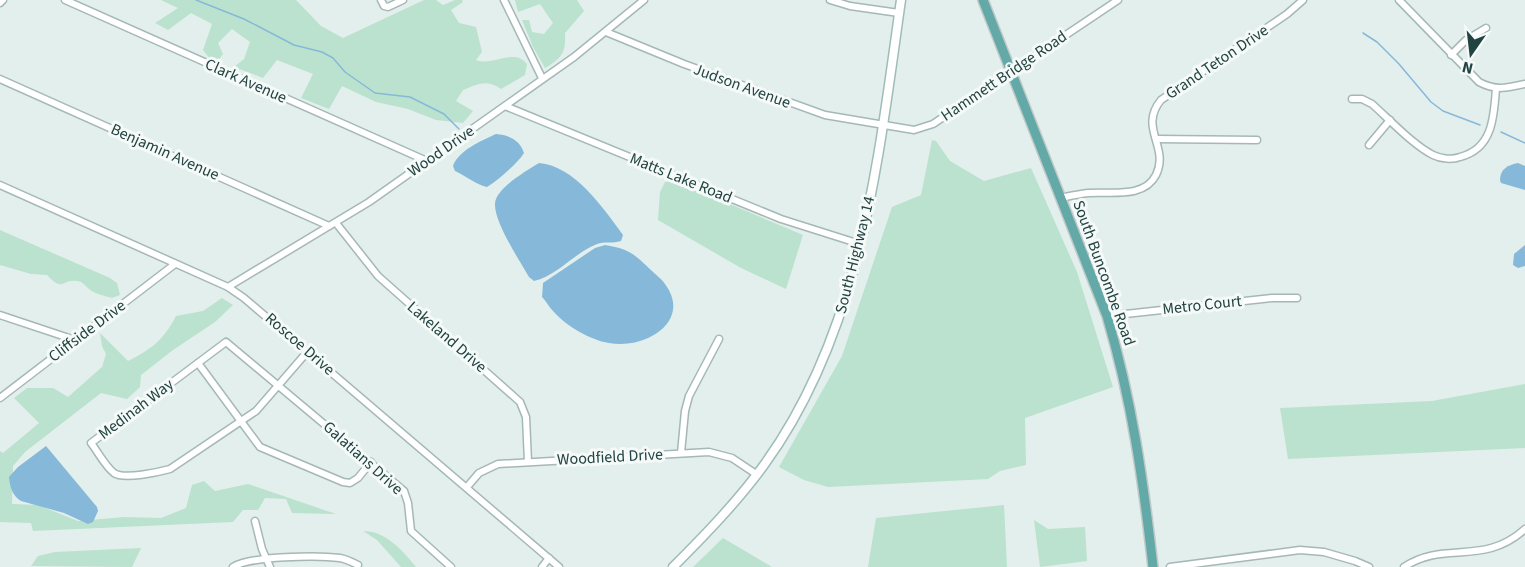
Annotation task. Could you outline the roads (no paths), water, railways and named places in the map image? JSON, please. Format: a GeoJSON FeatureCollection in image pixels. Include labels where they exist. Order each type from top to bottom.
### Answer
{"type":"FeatureCollection","features":[{"type":"Feature","properties":{"kind":"main road","name":"South Highway 14"},"geometry":{"type":"LineString","coordinates":[[673,567],[763,467],[796,414],[824,358],[846,300],[860,244],[882,126],[901,0]]}},
{"type":"Feature","properties":{"kind":"main road","name":"South Buncombe Road"},"geometry":{"type":"LineString","coordinates":[[983,0],[1107,316],[1119,359],[1139,452],[1153,567]]}},
{"type":"Feature","properties":{"kind":"street","name":"Clark Avenue"},"geometry":{"type":"LineString","coordinates":[[65,0],[427,161]]}},
{"type":"Feature","properties":{"kind":"street"},"geometry":{"type":"LineString","coordinates":[[381,0],[384,6],[388,7],[403,0]]}},
{"type":"Feature","properties":{"kind":"street"},"geometry":{"type":"LineString","coordinates":[[504,0],[542,78]]}},
{"type":"Feature","properties":{"kind":"street","name":"Wood Drive"},"geometry":{"type":"LineString","coordinates":[[228,287],[333,224],[427,161],[606,32],[644,0]]}},
{"type":"Feature","properties":{"kind":"street"},"geometry":{"type":"LineString","coordinates":[[830,0],[850,6],[899,13]]}},
{"type":"Feature","properties":{"kind":"street","name":"Hammett Bridge Road"},"geometry":{"type":"LineString","coordinates":[[882,126],[914,130],[933,124],[1118,0]]}},
{"type":"Feature","properties":{"kind":"street","name":"Grand Teton Drive"},"geometry":{"type":"LineString","coordinates":[[1060,198],[1087,193],[1127,193],[1144,187],[1154,178],[1159,168],[1160,157],[1152,125],[1157,104],[1287,14],[1303,0]]}},
{"type":"Feature","properties":{"kind":"street"},"geometry":{"type":"LineString","coordinates":[[1399,0],[1479,82],[1505,89],[1525,84]]}},
{"type":"Feature","properties":{"kind":"street"},"geometry":{"type":"LineString","coordinates":[[1451,55],[1466,39],[1486,28]]}},
{"type":"Feature","properties":{"kind":"street","name":"Judson Avenue"},"geometry":{"type":"LineString","coordinates":[[606,32],[684,64],[812,111],[882,126]]}},
{"type":"Feature","properties":{"kind":"street","name":"Benjamin Avenue"},"geometry":{"type":"LineString","coordinates":[[0,79],[333,224]]}},
{"type":"Feature","properties":{"kind":"street"},"geometry":{"type":"LineString","coordinates":[[1352,99],[1362,99],[1372,104],[1434,156],[1453,159],[1472,153],[1488,136],[1494,116],[1496,88]]}},
{"type":"Feature","properties":{"kind":"street","name":"Matts Lake Road"},"geometry":{"type":"LineString","coordinates":[[505,106],[781,219],[860,244]]}},
{"type":"Feature","properties":{"kind":"street"},"geometry":{"type":"LineString","coordinates":[[1369,145],[1390,120]]}},
{"type":"Feature","properties":{"kind":"street"},"geometry":{"type":"LineString","coordinates":[[1156,139],[1257,140]]}},
{"type":"Feature","properties":{"kind":"street","name":"Roscoe Drive"},"geometry":{"type":"LineString","coordinates":[[0,185],[228,287],[256,307],[559,567]]}},
{"type":"Feature","properties":{"kind":"street","name":"Lakeland Drive"},"geometry":{"type":"LineString","coordinates":[[333,224],[378,276],[520,402],[526,417],[528,462]]}},
{"type":"Feature","properties":{"kind":"street","name":"Cliffside Drive"},"geometry":{"type":"LineString","coordinates":[[0,398],[175,264]]}},
{"type":"Feature","properties":{"kind":"street","name":"Metro Court"},"geometry":{"type":"LineString","coordinates":[[1107,316],[1272,298],[1297,298]]}},
{"type":"Feature","properties":{"kind":"street"},"geometry":{"type":"LineString","coordinates":[[0,315],[75,340]]}},
{"type":"Feature","properties":{"kind":"street"},"geometry":{"type":"LineString","coordinates":[[681,453],[685,411],[689,396],[719,339]]}},
{"type":"Feature","properties":{"kind":"street","name":"Medinah Way"},"geometry":{"type":"LineString","coordinates":[[279,386],[226,342],[91,442],[115,473],[122,476],[170,469],[256,411],[279,386],[308,351]]}},
{"type":"Feature","properties":{"kind":"street"},"geometry":{"type":"LineString","coordinates":[[198,363],[260,447],[350,483],[358,478],[371,462]]}},
{"type":"Feature","properties":{"kind":"street","name":"Galatians Drive"},"geometry":{"type":"LineString","coordinates":[[279,386],[404,491],[408,503],[411,531],[451,567]]}},
{"type":"Feature","properties":{"kind":"street","name":"Woodfield Drive"},"geometry":{"type":"LineString","coordinates":[[467,487],[479,473],[490,466],[681,453],[709,452],[724,455],[756,474]]}},
{"type":"Feature","properties":{"kind":"street"},"geometry":{"type":"LineString","coordinates":[[255,521],[270,567]]}},
{"type":"Feature","properties":{"kind":"street"},"geometry":{"type":"LineString","coordinates":[[1404,567],[1420,559],[1436,555],[1472,555],[1492,552],[1525,529]]}},
{"type":"Feature","properties":{"kind":"street"},"geometry":{"type":"LineString","coordinates":[[1170,567],[1245,561],[1307,551],[1324,552],[1369,567]]}},
{"type":"Feature","properties":{"kind":"street"},"geometry":{"type":"LineString","coordinates":[[233,567],[252,559],[266,558],[341,558],[358,565]]}},
{"type":"Feature","properties":{"kind":"street"},"geometry":{"type":"LineString","coordinates":[[542,567],[549,558]]}},
{"type":"Feature","properties":{"kind":"water"},"geometry":{"type":"Polygon","coordinates":[[[496,134],[513,139],[524,153],[507,172],[487,187],[455,171],[453,166],[460,155],[496,134]]]}},
{"type":"Feature","properties":{"kind":"water"},"geometry":{"type":"Polygon","coordinates":[[[539,163],[552,166],[576,180],[597,201],[623,235],[621,241],[597,244],[550,274],[534,281],[529,277],[506,238],[495,206],[496,199],[503,189],[539,163]]]}},
{"type":"Feature","properties":{"kind":"water"},"geometry":{"type":"Polygon","coordinates":[[[1518,163],[1525,166],[1525,190],[1501,183],[1500,180],[1505,168],[1518,163]]]}},
{"type":"Feature","properties":{"kind":"water"},"geometry":{"type":"Polygon","coordinates":[[[605,245],[620,248],[636,256],[662,280],[672,298],[673,310],[669,321],[661,330],[649,337],[623,344],[594,339],[565,322],[542,297],[543,283],[595,248],[605,245]]]}},
{"type":"Feature","properties":{"kind":"water"},"geometry":{"type":"Polygon","coordinates":[[[1525,245],[1525,266],[1518,268],[1513,265],[1514,254],[1525,245]]]}},
{"type":"Feature","properties":{"kind":"water"},"geometry":{"type":"Polygon","coordinates":[[[46,446],[97,507],[98,511],[93,522],[88,524],[64,513],[21,501],[14,493],[9,477],[18,467],[46,446]]]}},
{"type":"Feature","properties":{"kind":"waterway"},"geometry":{"type":"LineString","coordinates":[[196,0],[244,19],[294,45],[322,52],[333,58],[345,72],[375,93],[410,97],[444,114],[459,129]]}},
{"type":"Feature","properties":{"kind":"waterway"},"geometry":{"type":"LineString","coordinates":[[1363,33],[1377,42],[1399,64],[1431,102],[1443,111],[1480,125]]}},
{"type":"Feature","properties":{"kind":"waterway"},"geometry":{"type":"LineString","coordinates":[[1501,132],[1525,143]]}}]}
